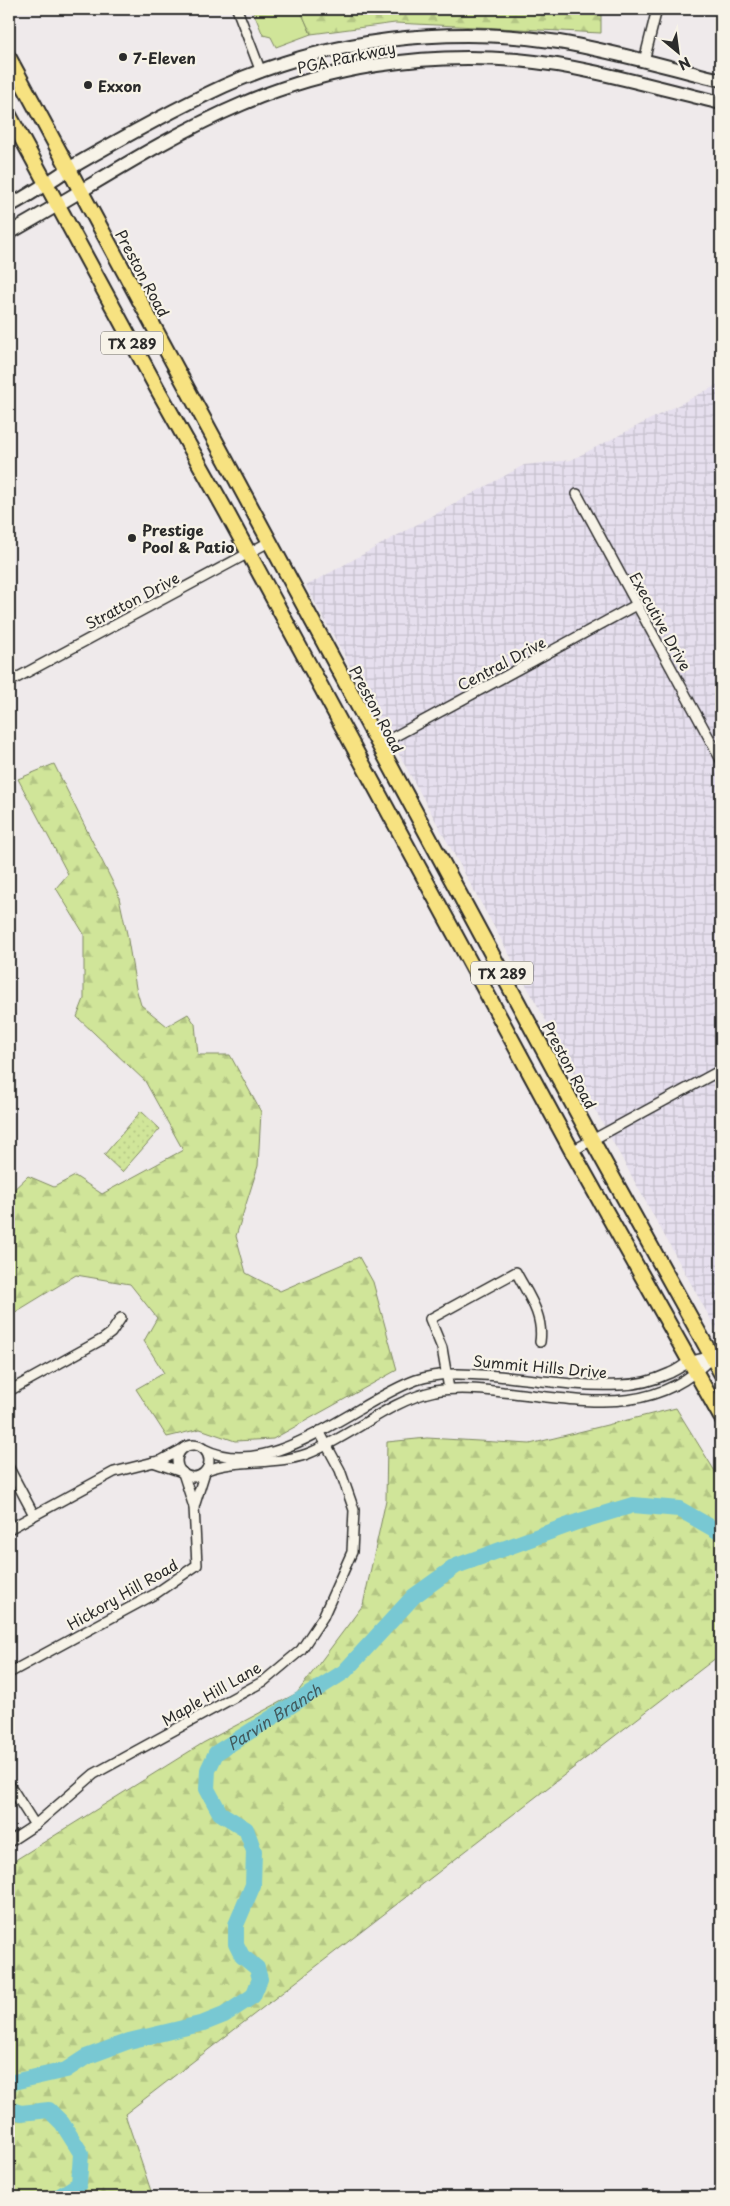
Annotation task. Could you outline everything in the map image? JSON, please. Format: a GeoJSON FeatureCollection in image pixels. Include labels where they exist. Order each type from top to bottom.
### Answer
{"type":"FeatureCollection","features":[{"type":"Feature","properties":{"kind":"main road","name":"PGA Parkway"},"geometry":{"type":"LineString","coordinates":[[9,206],[68,170],[205,95],[261,72],[315,55],[361,45],[406,38],[457,35],[508,36],[549,41],[644,61],[721,80]]}},
{"type":"Feature","properties":{"kind":"main road","name":"Preston Road"},"geometry":{"type":"LineString","coordinates":[[9,58],[452,882],[721,1373]]}},
{"type":"Feature","properties":{"kind":"main road","name":"PGA Parkway"},"geometry":{"type":"LineString","coordinates":[[9,233],[198,126],[270,93],[312,79],[369,66],[447,58],[496,58],[546,63],[721,103]]}},
{"type":"Feature","properties":{"kind":"main road"},"geometry":{"type":"LineString","coordinates":[[638,83],[644,61]]}},
{"type":"Feature","properties":{"kind":"main road"},"geometry":{"type":"LineString","coordinates":[[261,72],[270,93]]}},
{"type":"Feature","properties":{"kind":"main road","name":"TX 289"},"geometry":{"type":"LineString","coordinates":[[9,115],[353,744],[572,1151],[721,1417]]}},
{"type":"Feature","properties":{"kind":"main road"},"geometry":{"type":"LineString","coordinates":[[353,744],[369,749],[379,745]]}},
{"type":"Feature","properties":{"kind":"main road"},"geometry":{"type":"LineString","coordinates":[[433,892],[452,882]]}},
{"type":"Feature","properties":{"kind":"street"},"geometry":{"type":"LineString","coordinates":[[237,9],[261,72]]}},
{"type":"Feature","properties":{"kind":"street"},"geometry":{"type":"LineString","coordinates":[[644,61],[657,9]]}},
{"type":"Feature","properties":{"kind":"street","name":"Executive Drive"},"geometry":{"type":"LineString","coordinates":[[577,494],[721,760]]}},
{"type":"Feature","properties":{"kind":"street","name":"Stratton Drive"},"geometry":{"type":"LineString","coordinates":[[9,682],[269,542]]}},
{"type":"Feature","properties":{"kind":"street","name":"Central Drive"},"geometry":{"type":"LineString","coordinates":[[379,745],[636,605]]}},
{"type":"Feature","properties":{"kind":"street"},"geometry":{"type":"LineString","coordinates":[[572,1151],[721,1070]]}},
{"type":"Feature","properties":{"kind":"street"},"geometry":{"type":"LineString","coordinates":[[449,1389],[448,1374],[442,1348],[430,1319],[516,1272],[538,1314],[542,1328],[540,1342]]}},
{"type":"Feature","properties":{"kind":"street"},"geometry":{"type":"LineString","coordinates":[[9,1391],[103,1339],[111,1333],[120,1318]]}},
{"type":"Feature","properties":{"kind":"street","name":"Summit Hills Drive"},"geometry":{"type":"LineString","coordinates":[[206,1471],[229,1464],[295,1458],[346,1434],[406,1400],[429,1393],[461,1388],[617,1401],[650,1396],[712,1357]]}},
{"type":"Feature","properties":{"kind":"street","name":"Summit Hills Drive"},"geometry":{"type":"LineString","coordinates":[[204,1449],[223,1456],[255,1456],[287,1447],[392,1390],[427,1378],[448,1374],[467,1373],[597,1386],[621,1385],[694,1367]]}},
{"type":"Feature","properties":{"kind":"street","name":"Maple Hill Lane"},"geometry":{"type":"LineString","coordinates":[[9,1842],[35,1825],[94,1774],[264,1682],[302,1650],[323,1617],[352,1552],[354,1510],[340,1470],[319,1431]]}},
{"type":"Feature","properties":{"kind":"street"},"geometry":{"type":"LineString","coordinates":[[9,1529],[114,1472],[152,1462],[193,1445],[204,1449],[210,1460],[206,1471],[194,1477],[152,1462]]}},
{"type":"Feature","properties":{"kind":"street"},"geometry":{"type":"LineString","coordinates":[[181,1450],[177,1462],[182,1473]]}},
{"type":"Feature","properties":{"kind":"street"},"geometry":{"type":"LineString","coordinates":[[9,1468],[34,1515]]}},
{"type":"Feature","properties":{"kind":"street","name":"Hickory Hill Road"},"geometry":{"type":"LineString","coordinates":[[194,1507],[206,1471]]}},
{"type":"Feature","properties":{"kind":"street","name":"Hickory Hill Road"},"geometry":{"type":"LineString","coordinates":[[9,1673],[155,1594],[197,1565],[194,1507],[182,1473]]}},
{"type":"Feature","properties":{"kind":"street"},"geometry":{"type":"LineString","coordinates":[[9,1784],[35,1825]]}},
{"type":"Feature","properties":{"kind":"shaded area"},"geometry":{"type":"Polygon","coordinates":[[[721,383],[721,1338],[306,586],[524,465],[571,460],[721,383]]]}},
{"type":"Feature","properties":{"kind":"green space"},"geometry":{"type":"Polygon","coordinates":[[[252,9],[300,9],[311,34],[276,47],[271,37],[263,35],[252,9]]]}},
{"type":"Feature","properties":{"kind":"green space"},"geometry":{"type":"Polygon","coordinates":[[[300,9],[601,9],[601,33],[395,23],[311,34],[300,9]]]}},
{"type":"Feature","properties":{"kind":"green space"},"geometry":{"type":"Polygon","coordinates":[[[54,764],[118,893],[141,1005],[167,1026],[188,1014],[195,1024],[198,1055],[230,1055],[261,1112],[258,1166],[236,1236],[246,1273],[280,1291],[359,1257],[373,1282],[397,1370],[273,1439],[235,1441],[200,1429],[167,1437],[136,1389],[164,1373],[144,1341],[157,1318],[130,1284],[76,1275],[9,1316],[9,1194],[28,1176],[54,1187],[75,1176],[102,1194],[183,1150],[145,1081],[77,1017],[84,999],[84,934],[56,888],[68,874],[18,779],[54,764]]]}},
{"type":"Feature","properties":{"kind":"green space"},"geometry":{"type":"Polygon","coordinates":[[[141,1111],[160,1129],[122,1172],[104,1155],[141,1111]]]}},
{"type":"Feature","properties":{"kind":"green space"},"geometry":{"type":"Polygon","coordinates":[[[676,1408],[721,1481],[721,1654],[125,2114],[153,2197],[9,2197],[9,1995],[15,1991],[9,1985],[9,1864],[203,1743],[297,1693],[363,1605],[386,1500],[387,1442],[427,1438],[530,1444],[676,1408]]]}},
{"type":"Feature","properties":{"kind":"waterway","name":"Parvin Branch"},"geometry":{"type":"LineString","coordinates":[[9,2083],[66,2070],[86,2057],[129,2041],[204,2023],[224,2015],[253,1996],[260,1979],[257,1968],[242,1956],[236,1944],[236,1925],[253,1885],[254,1851],[246,1829],[220,1813],[207,1789],[208,1770],[216,1753],[344,1672],[414,1596],[456,1566],[577,1522],[633,1505],[679,1509],[721,1533]]}},
{"type":"Feature","properties":{"kind":"waterway","name":"Parvin Branch"},"geometry":{"type":"LineString","coordinates":[[9,2109],[21,2113],[49,2110],[62,2123],[81,2153],[79,2184],[58,2197]]}},
{"type":"Feature","properties":{"kind":"place","name":"7-Eleven"},"geometry":{"type":"Point","coordinates":[123,57]}},
{"type":"Feature","properties":{"kind":"place","name":"Exxon"},"geometry":{"type":"Point","coordinates":[88,85]}},
{"type":"Feature","properties":{"kind":"place","name":"Prestige Pool & Patio"},"geometry":{"type":"Point","coordinates":[132,538]}}]}
